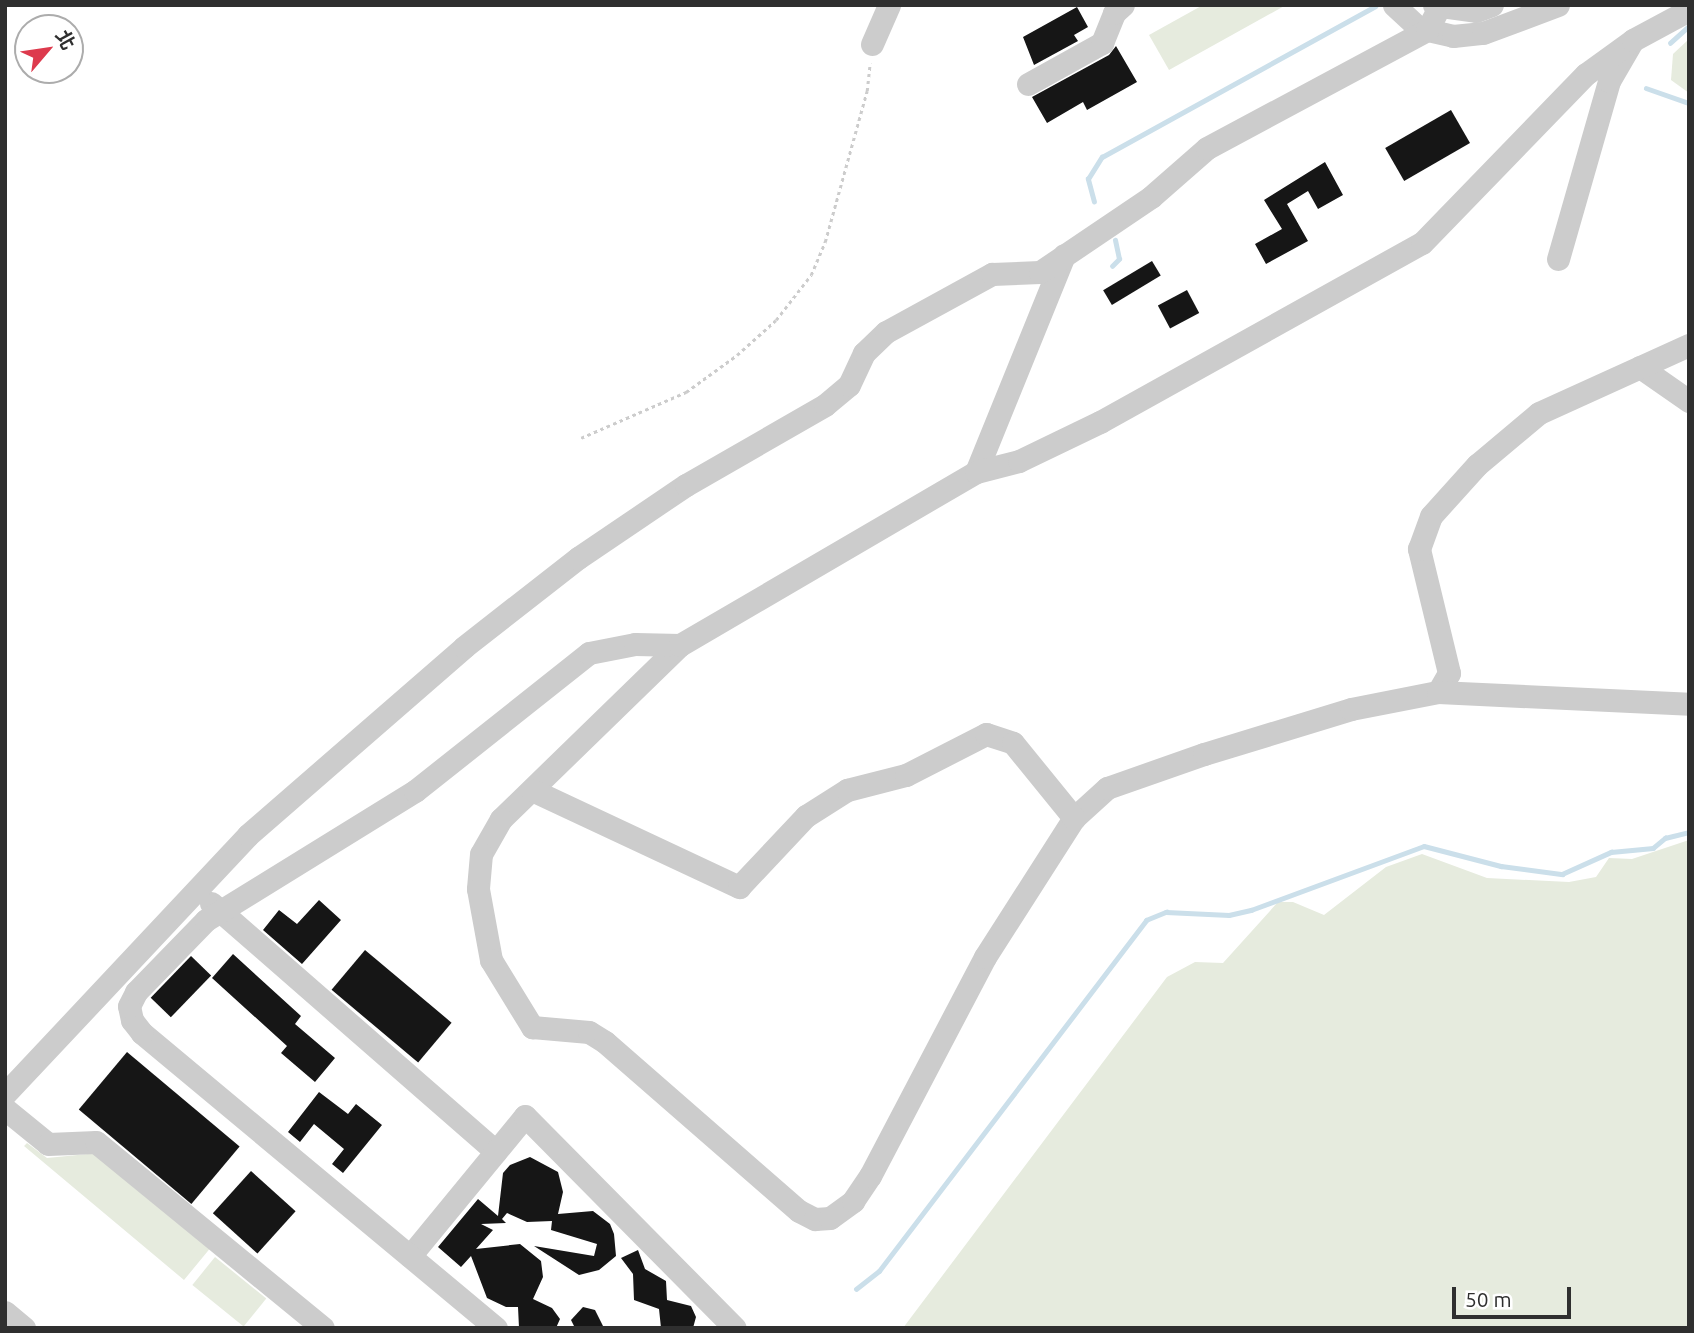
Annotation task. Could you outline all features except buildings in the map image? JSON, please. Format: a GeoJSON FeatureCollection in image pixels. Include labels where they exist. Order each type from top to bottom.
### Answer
{"type":"FeatureCollection","features":[{"type":"Feature","properties":{"kind":"lane"},"geometry":{"type":"LineString","coordinates":[[872,44],[889,5]]}},
{"type":"Feature","properties":{"kind":"lane"},"geometry":{"type":"LineString","coordinates":[[1028,84],[1102,43],[1114,13],[1123,5]]}},
{"type":"Feature","properties":{"kind":"lane"},"geometry":{"type":"LineString","coordinates":[[1394,5],[1427,30],[1452,36],[1483,33],[1558,5]]}},
{"type":"Feature","properties":{"kind":"lane"},"geometry":{"type":"LineString","coordinates":[[5,1094],[248,835],[464,647],[578,558],[686,485],[825,405],[849,385],[864,352],[886,332],[973,282],[992,274],[1030,276],[1151,197],[1207,148],[1427,30],[1437,6],[1476,11],[1492,5]]}},
{"type":"Feature","properties":{"kind":"lane"},"geometry":{"type":"LineString","coordinates":[[1689,10],[1633,40],[1586,74],[1422,243],[1100,422],[1019,461],[976,472],[680,645],[501,819],[481,854],[482,923],[491,960],[532,1027],[589,1032],[605,1042],[799,1211],[815,1219],[840,1212],[870,1176],[985,957],[1074,818],[1107,788],[1180,762],[1351,709],[1438,692],[1689,704]]}},
{"type":"Feature","properties":{"kind":"lane"},"geometry":{"type":"LineString","coordinates":[[1558,259],[1609,81],[1633,40]]}},
{"type":"Feature","properties":{"kind":"lane"},"geometry":{"type":"LineString","coordinates":[[976,472],[1064,254]]}},
{"type":"Feature","properties":{"kind":"lane"},"geometry":{"type":"LineString","coordinates":[[1438,692],[1449,673],[1419,550],[1431,516],[1477,465],[1539,412],[1689,345]]}},
{"type":"Feature","properties":{"kind":"lane"},"geometry":{"type":"LineString","coordinates":[[1640,366],[1689,401]]}},
{"type":"Feature","properties":{"kind":"lane"},"geometry":{"type":"LineString","coordinates":[[496,1328],[132,1020],[129,1006],[136,992],[206,920],[415,791],[589,653],[635,644],[680,645]]}},
{"type":"Feature","properties":{"kind":"lane"},"geometry":{"type":"LineString","coordinates":[[532,790],[739,887],[806,816],[847,790],[906,775],[986,734],[1013,743],[1074,818]]}},
{"type":"Feature","properties":{"kind":"lane"},"geometry":{"type":"LineString","coordinates":[[196,889],[496,1152]]}},
{"type":"Feature","properties":{"kind":"lane"},"geometry":{"type":"LineString","coordinates":[[5,1109],[48,1144],[96,1142],[323,1328]]}},
{"type":"Feature","properties":{"kind":"lane"},"geometry":{"type":"LineString","coordinates":[[410,1256],[525,1116],[735,1328]]}},
{"type":"Feature","properties":{"kind":"lane"},"geometry":{"type":"LineString","coordinates":[[5,1312],[24,1328]]}},
{"type":"Feature","properties":{"kind":"path"},"geometry":{"type":"LineString","coordinates":[[581,438],[686,392],[737,355],[776,320],[810,275],[825,242],[867,91],[872,44]]}},
{"type":"Feature","properties":{"kind":"shaded area"},"geometry":{"type":"Polygon","coordinates":[[[1203,5],[1286,5],[1169,70],[1149,35],[1203,5]]]}},
{"type":"Feature","properties":{"kind":"shaded area"},"geometry":{"type":"Polygon","coordinates":[[[1689,39],[1689,93],[1671,80],[1673,54],[1689,39]]]}},
{"type":"Feature","properties":{"kind":"shaded area"},"geometry":{"type":"Polygon","coordinates":[[[1689,840],[1689,1328],[903,1328],[1167,977],[1195,962],[1223,963],[1278,902],[1293,902],[1324,915],[1386,867],[1422,854],[1487,878],[1569,882],[1596,877],[1609,858],[1632,859],[1689,840]]]}},
{"type":"Feature","properties":{"kind":"shaded area"},"geometry":{"type":"Polygon","coordinates":[[[27,1143],[47,1158],[98,1153],[212,1246],[184,1280],[24,1146],[27,1143]]]}},
{"type":"Feature","properties":{"kind":"shaded area"},"geometry":{"type":"Polygon","coordinates":[[[215,1257],[266,1299],[244,1327],[192,1285],[215,1257]]]}},
{"type":"Feature","properties":{"kind":"waterway"},"geometry":{"type":"LineString","coordinates":[[1094,202],[1088,179],[1102,157],[1375,6]]}},
{"type":"Feature","properties":{"kind":"waterway"},"geometry":{"type":"LineString","coordinates":[[1670,43],[1689,26]]}},
{"type":"Feature","properties":{"kind":"waterway"},"geometry":{"type":"LineString","coordinates":[[1646,88],[1689,103]]}},
{"type":"Feature","properties":{"kind":"waterway"},"geometry":{"type":"LineString","coordinates":[[1112,266],[1119,259],[1115,240]]}},
{"type":"Feature","properties":{"kind":"waterway"},"geometry":{"type":"LineString","coordinates":[[856,1289],[879,1271],[1146,920],[1166,912],[1229,915],[1251,910],[1424,846],[1501,866],[1562,874],[1611,852],[1653,848],[1665,838],[1689,832]]}}]}
